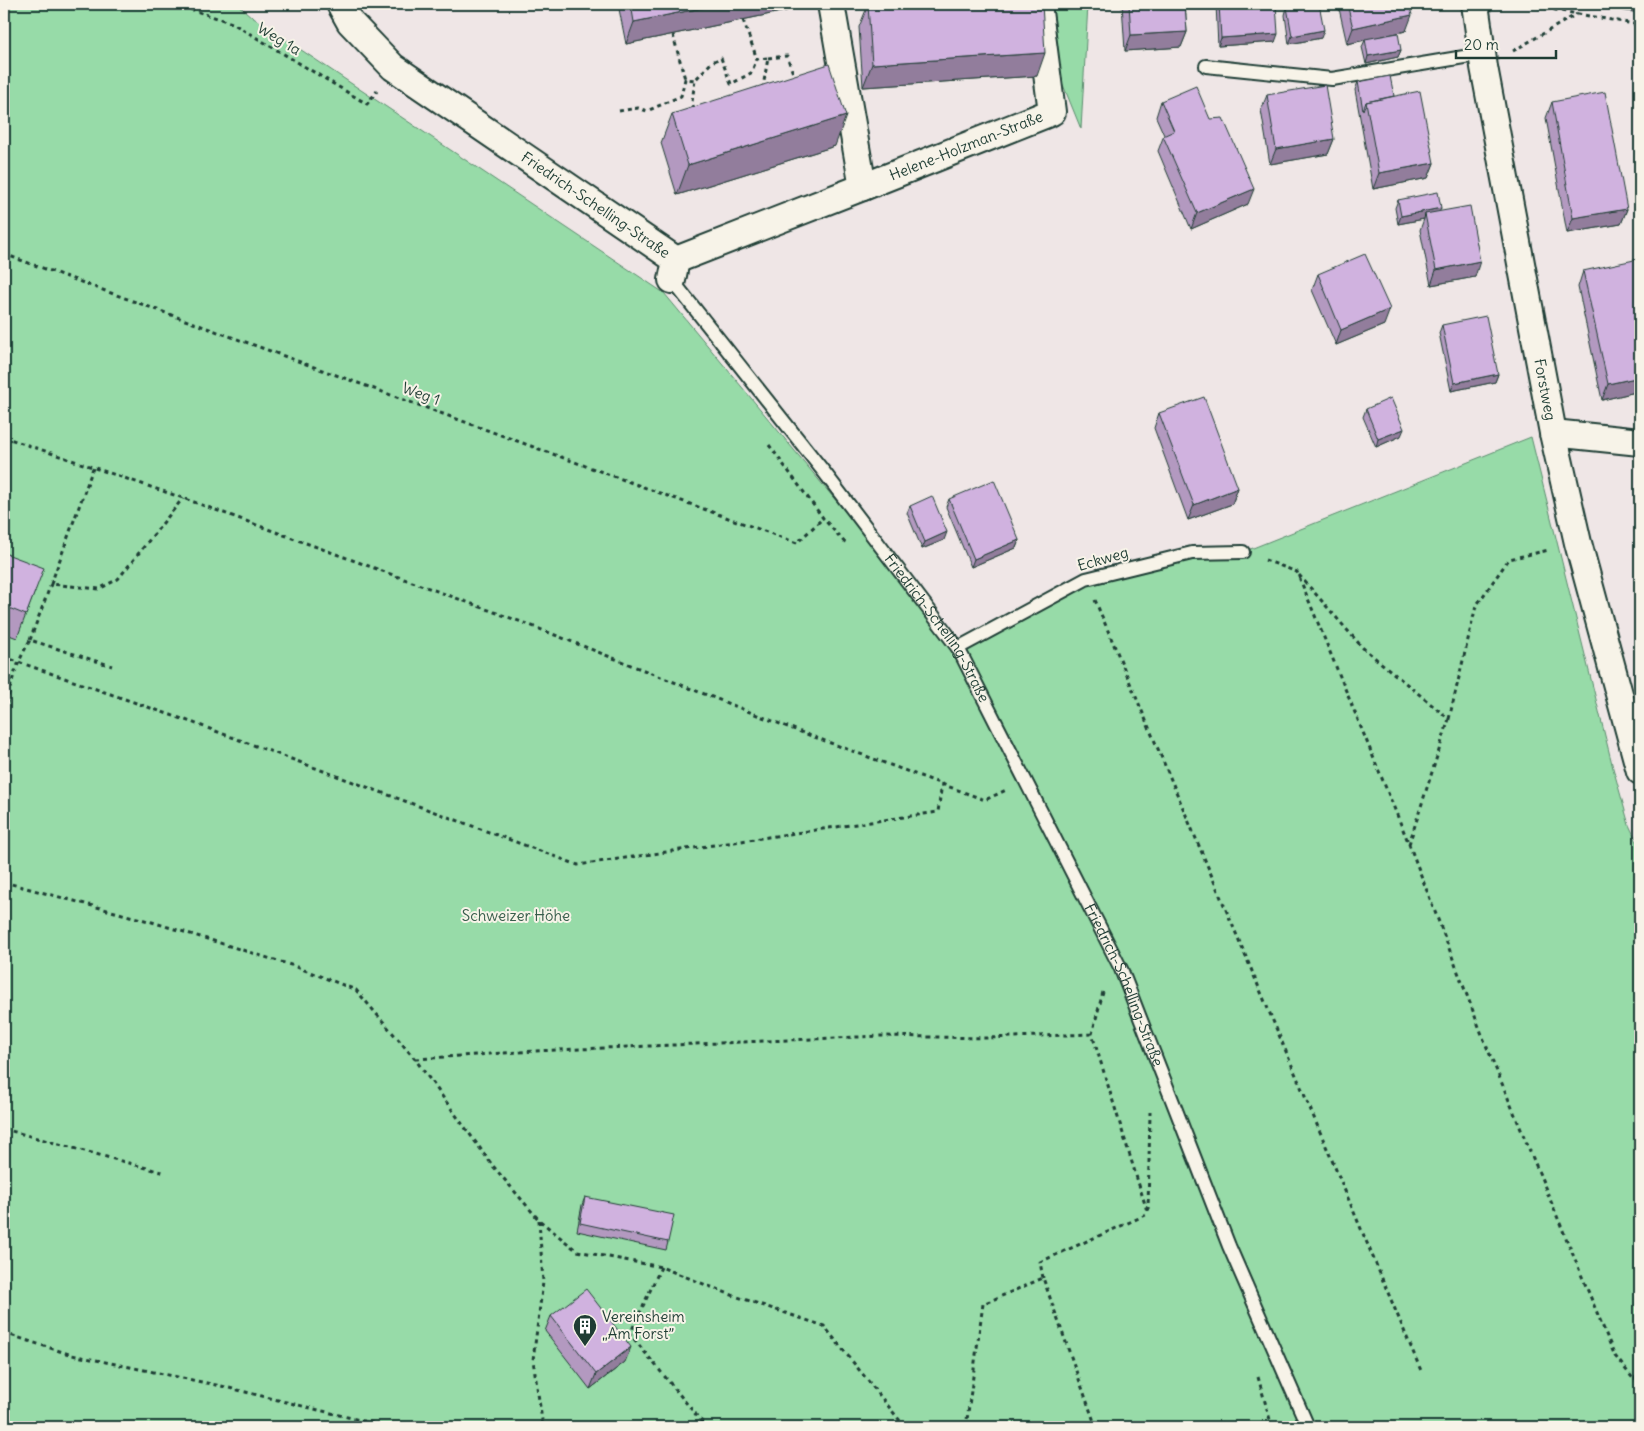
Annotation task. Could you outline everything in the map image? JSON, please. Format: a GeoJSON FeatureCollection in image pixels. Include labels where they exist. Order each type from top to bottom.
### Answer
{"type":"FeatureCollection","features":[{"type":"Feature","properties":{"kind":"street","name":"Friedrich-Schelling-Straße"},"geometry":{"type":"LineString","coordinates":[[340,4],[350,22],[393,67],[674,270]]}},
{"type":"Feature","properties":{"kind":"street"},"geometry":{"type":"LineString","coordinates":[[831,4],[863,187]]}},
{"type":"Feature","properties":{"kind":"street","name":"Helene-Holzman-Straße"},"geometry":{"type":"LineString","coordinates":[[674,270],[863,187],[1052,112],[1038,4]]}},
{"type":"Feature","properties":{"kind":"street","name":"Forstweg"},"geometry":{"type":"LineString","coordinates":[[1474,4],[1553,433],[1578,543],[1640,771]]}},
{"type":"Feature","properties":{"kind":"street"},"geometry":{"type":"LineString","coordinates":[[1553,433],[1640,442]]}},
{"type":"Feature","properties":{"kind":"lane"},"geometry":{"type":"LineString","coordinates":[[1206,66],[1332,79],[1483,61]]}},
{"type":"Feature","properties":{"kind":"lane","name":"Friedrich-Schelling-Straße"},"geometry":{"type":"LineString","coordinates":[[674,270],[958,648],[1122,969],[1229,1246],[1308,1427]]}},
{"type":"Feature","properties":{"kind":"lane","name":"Eckweg"},"geometry":{"type":"LineString","coordinates":[[958,648],[1086,579],[1192,553],[1243,552]]}},
{"type":"Feature","properties":{"kind":"path","name":"Weg 1a"},"geometry":{"type":"LineString","coordinates":[[175,4],[232,24],[367,104]]}},
{"type":"Feature","properties":{"kind":"path"},"geometry":{"type":"LineString","coordinates":[[1522,4],[1640,25]]}},
{"type":"Feature","properties":{"kind":"path"},"geometry":{"type":"LineString","coordinates":[[1483,61],[1578,14]]}},
{"type":"Feature","properties":{"kind":"path"},"geometry":{"type":"LineString","coordinates":[[697,116],[692,102],[695,80],[712,62],[721,58],[731,84],[751,73],[758,59],[743,20]]}},
{"type":"Feature","properties":{"kind":"path"},"geometry":{"type":"LineString","coordinates":[[619,111],[638,108],[647,111],[682,96],[685,79],[673,35]]}},
{"type":"Feature","properties":{"kind":"path"},"geometry":{"type":"LineString","coordinates":[[758,59],[787,56],[795,80],[802,78]]}},
{"type":"Feature","properties":{"kind":"path"},"geometry":{"type":"LineString","coordinates":[[766,95],[763,89],[768,58]]}},
{"type":"Feature","properties":{"kind":"path"},"geometry":{"type":"LineString","coordinates":[[685,79],[695,80]]}},
{"type":"Feature","properties":{"kind":"path","name":"Weg 1"},"geometry":{"type":"LineString","coordinates":[[4,254],[797,543],[822,518]]}},
{"type":"Feature","properties":{"kind":"path"},"geometry":{"type":"LineString","coordinates":[[4,437],[184,498],[527,624],[798,730],[986,800],[1009,789]]}},
{"type":"Feature","properties":{"kind":"path"},"geometry":{"type":"LineString","coordinates":[[4,720],[11,678],[17,662],[30,640],[93,468]]}},
{"type":"Feature","properties":{"kind":"path"},"geometry":{"type":"LineString","coordinates":[[51,584],[98,589],[118,579],[184,498]]}},
{"type":"Feature","properties":{"kind":"path"},"geometry":{"type":"LineString","coordinates":[[1409,844],[1449,719],[1476,606],[1509,559],[1578,543]]}},
{"type":"Feature","properties":{"kind":"path"},"geometry":{"type":"LineString","coordinates":[[1243,552],[1297,572],[1363,648],[1449,719]]}},
{"type":"Feature","properties":{"kind":"path"},"geometry":{"type":"LineString","coordinates":[[1297,572],[1409,844],[1486,1045],[1615,1356],[1635,1381],[1640,1363]]}},
{"type":"Feature","properties":{"kind":"path"},"geometry":{"type":"LineString","coordinates":[[1086,579],[1422,1373]]}},
{"type":"Feature","properties":{"kind":"path"},"geometry":{"type":"LineString","coordinates":[[30,640],[112,666]]}},
{"type":"Feature","properties":{"kind":"path"},"geometry":{"type":"LineString","coordinates":[[4,657],[191,722],[578,865],[938,812],[942,784]]}},
{"type":"Feature","properties":{"kind":"path"},"geometry":{"type":"LineString","coordinates":[[4,882],[152,922],[285,963],[356,990],[415,1059],[493,1166],[539,1220],[578,1251],[661,1267],[729,1294],[824,1326],[905,1427]]}},
{"type":"Feature","properties":{"kind":"path"},"geometry":{"type":"LineString","coordinates":[[415,1059],[534,1051],[881,1036],[987,1038],[1092,1034],[1148,1214]]}},
{"type":"Feature","properties":{"kind":"path"},"geometry":{"type":"LineString","coordinates":[[1148,1214],[1150,1108]]}},
{"type":"Feature","properties":{"kind":"path"},"geometry":{"type":"LineString","coordinates":[[4,1129],[165,1173]]}},
{"type":"Feature","properties":{"kind":"path"},"geometry":{"type":"LineString","coordinates":[[1096,1427],[1043,1278],[1040,1262],[1148,1214]]}},
{"type":"Feature","properties":{"kind":"path"},"geometry":{"type":"LineString","coordinates":[[539,1220],[543,1282],[533,1360],[543,1427]]}},
{"type":"Feature","properties":{"kind":"path"},"geometry":{"type":"LineString","coordinates":[[661,1267],[630,1334],[700,1421],[708,1427]]}},
{"type":"Feature","properties":{"kind":"path"},"geometry":{"type":"LineString","coordinates":[[966,1427],[983,1304],[1043,1278]]}},
{"type":"Feature","properties":{"kind":"path"},"geometry":{"type":"LineString","coordinates":[[4,1333],[72,1355],[220,1386],[388,1427]]}},
{"type":"Feature","properties":{"kind":"green space","name":"Schweizer Höhe"},"geometry":{"type":"Polygon","coordinates":[[[4,4],[237,4],[252,17],[664,293],[958,648],[1086,579],[1192,553],[1243,552],[1531,437],[1613,768],[1629,825],[1640,848],[1640,1427],[4,1427],[4,4]]]}},
{"type":"Feature","properties":{"kind":"green space"},"geometry":{"type":"Polygon","coordinates":[[[1046,4],[1088,4],[1081,129],[1055,65],[1046,4]]]}},
{"type":"Feature","properties":{"kind":"building"},"geometry":{"type":"Polygon","coordinates":[[[631,4],[721,4],[634,22],[631,4]]]}},
{"type":"Feature","properties":{"kind":"building"},"geometry":{"type":"Polygon","coordinates":[[[1042,4],[1045,53],[872,64],[868,5],[1042,4]]]}},
{"type":"Feature","properties":{"kind":"building"},"geometry":{"type":"Polygon","coordinates":[[[1129,4],[1185,4],[1187,32],[1131,35],[1129,4]]]}},
{"type":"Feature","properties":{"kind":"building"},"geometry":{"type":"Polygon","coordinates":[[[1219,4],[1276,4],[1278,34],[1221,38],[1219,4]]]}},
{"type":"Feature","properties":{"kind":"building"},"geometry":{"type":"Polygon","coordinates":[[[1319,4],[1324,30],[1292,36],[1287,7],[1319,4]]]}},
{"type":"Feature","properties":{"kind":"building"},"geometry":{"type":"Polygon","coordinates":[[[1347,4],[1409,4],[1412,15],[1353,28],[1347,4]]]}},
{"type":"Feature","properties":{"kind":"building"},"geometry":{"type":"Polygon","coordinates":[[[1398,33],[1401,50],[1368,56],[1365,39],[1398,33]]]}},
{"type":"Feature","properties":{"kind":"building"},"geometry":{"type":"Polygon","coordinates":[[[829,64],[846,116],[688,165],[672,114],[829,64]]]}},
{"type":"Feature","properties":{"kind":"building"},"geometry":{"type":"Polygon","coordinates":[[[1390,76],[1394,96],[1366,102],[1363,110],[1358,82],[1390,76]]]}},
{"type":"Feature","properties":{"kind":"building"},"geometry":{"type":"Polygon","coordinates":[[[1325,85],[1334,139],[1276,149],[1267,95],[1325,85]]]}},
{"type":"Feature","properties":{"kind":"building"},"geometry":{"type":"Polygon","coordinates":[[[1196,86],[1210,119],[1223,118],[1254,189],[1197,213],[1163,136],[1174,131],[1161,101],[1196,86]]]}},
{"type":"Feature","properties":{"kind":"building"},"geometry":{"type":"Polygon","coordinates":[[[1420,91],[1434,163],[1379,173],[1366,102],[1420,91]]]}},
{"type":"Feature","properties":{"kind":"building"},"geometry":{"type":"Polygon","coordinates":[[[1605,92],[1627,209],[1573,218],[1552,102],[1605,92]]]}},
{"type":"Feature","properties":{"kind":"building"},"geometry":{"type":"Polygon","coordinates":[[[1438,192],[1441,208],[1401,216],[1398,200],[1438,192]]]}},
{"type":"Feature","properties":{"kind":"building"},"geometry":{"type":"Polygon","coordinates":[[[1470,206],[1480,261],[1436,270],[1425,214],[1470,206]]]}},
{"type":"Feature","properties":{"kind":"building"},"geometry":{"type":"Polygon","coordinates":[[[1365,254],[1390,309],[1341,330],[1318,274],[1365,254]]]}},
{"type":"Feature","properties":{"kind":"building"},"geometry":{"type":"Polygon","coordinates":[[[1639,259],[1640,377],[1608,384],[1583,271],[1639,259]]]}},
{"type":"Feature","properties":{"kind":"building"},"geometry":{"type":"Polygon","coordinates":[[[1486,316],[1498,374],[1454,383],[1442,325],[1486,316]]]}},
{"type":"Feature","properties":{"kind":"building"},"geometry":{"type":"Polygon","coordinates":[[[1204,397],[1238,488],[1194,505],[1159,413],[1204,397]]]}},
{"type":"Feature","properties":{"kind":"building"},"geometry":{"type":"Polygon","coordinates":[[[1391,398],[1404,429],[1378,439],[1366,409],[1391,398]]]}},
{"type":"Feature","properties":{"kind":"building"},"geometry":{"type":"Polygon","coordinates":[[[994,480],[1019,540],[974,559],[949,499],[994,480]]]}},
{"type":"Feature","properties":{"kind":"building"},"geometry":{"type":"Polygon","coordinates":[[[932,496],[947,532],[925,542],[910,506],[932,496]]]}},
{"type":"Feature","properties":{"kind":"building"},"geometry":{"type":"Polygon","coordinates":[[[4,553],[44,568],[26,615],[4,606],[4,553]]]}},
{"type":"Feature","properties":{"kind":"building"},"geometry":{"type":"Polygon","coordinates":[[[585,1197],[674,1215],[668,1242],[580,1223],[585,1197]]]}},
{"type":"Feature","properties":{"kind":"building","name":"Vereinsheim „Am Forst”"},"geometry":{"type":"Polygon","coordinates":[[[586,1289],[631,1347],[596,1374],[551,1316],[586,1289]]]}},
{"type":"Feature","properties":{"kind":"place","name":"Vereinsheim „Am Forst”"},"geometry":{"type":"Point","coordinates":[585,1347]}}]}
